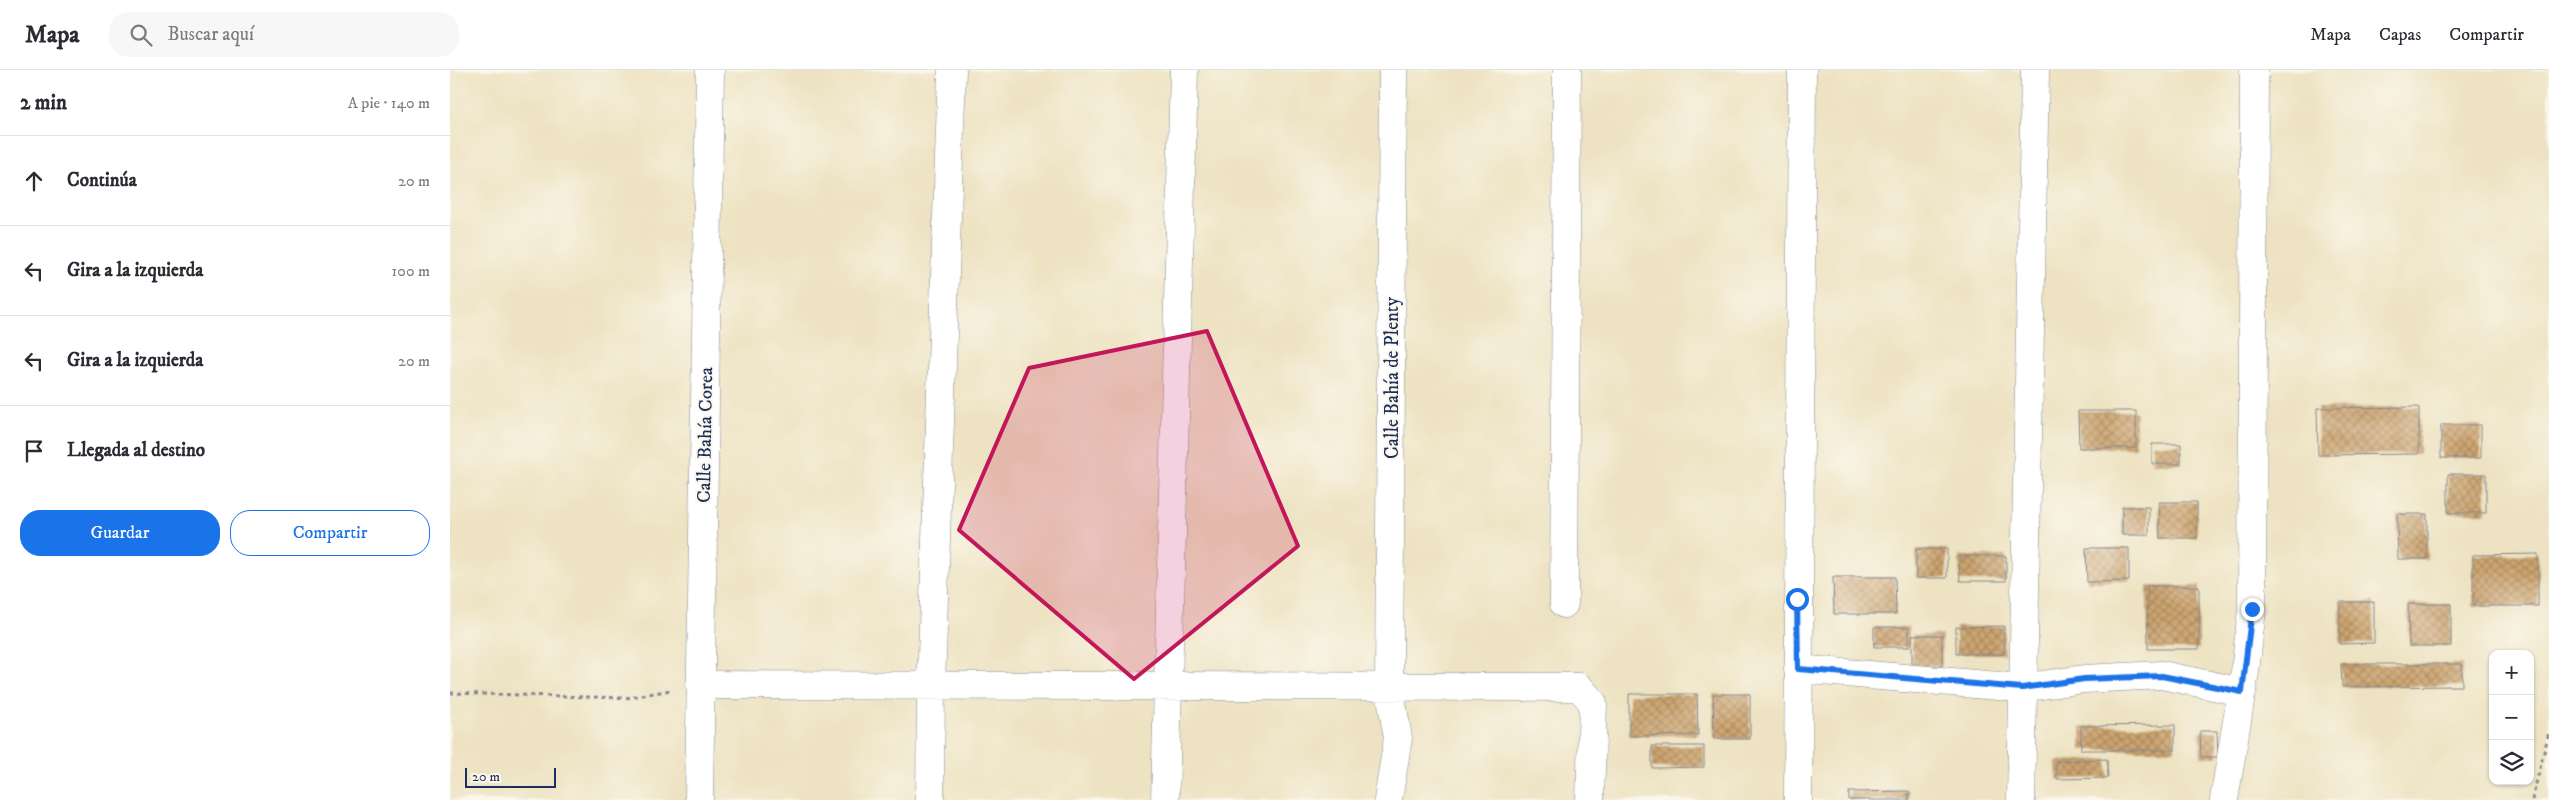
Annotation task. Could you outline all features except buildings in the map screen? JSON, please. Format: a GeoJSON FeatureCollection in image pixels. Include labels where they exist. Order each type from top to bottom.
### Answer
{"type":"FeatureCollection","features":[{"type":"Feature","properties":{"kind":"street","name":"Calle Bahía Corea"},"geometry":{"type":"LineString","coordinates":[[699,800],[710,70]]}},
{"type":"Feature","properties":{"kind":"street"},"geometry":{"type":"LineString","coordinates":[[930,800],[931,686],[952,70]]}},
{"type":"Feature","properties":{"kind":"street"},"geometry":{"type":"LineString","coordinates":[[1165,800],[1184,70]]}},
{"type":"Feature","properties":{"kind":"street","name":"Calle Bahía de Plenty"},"geometry":{"type":"LineString","coordinates":[[1388,800],[1398,738],[1389,686],[1393,70]]}},
{"type":"Feature","properties":{"kind":"street"},"geometry":{"type":"LineString","coordinates":[[1564,604],[1567,70]]}},
{"type":"Feature","properties":{"kind":"street"},"geometry":{"type":"LineString","coordinates":[[1798,800],[1802,70]]}},
{"type":"Feature","properties":{"kind":"street"},"geometry":{"type":"LineString","coordinates":[[2021,800],[2035,70]]}},
{"type":"Feature","properties":{"kind":"street"},"geometry":{"type":"LineString","coordinates":[[2224,800],[2242,692],[2252,609],[2254,70]]}},
{"type":"Feature","properties":{"kind":"street"},"geometry":{"type":"LineString","coordinates":[[1798,669],[2022,688],[2084,679],[2162,676],[2242,692]]}},
{"type":"Feature","properties":{"kind":"street"},"geometry":{"type":"LineString","coordinates":[[700,685],[1579,687],[1593,702],[1590,800]]}},
{"type":"Feature","properties":{"kind":"path"},"geometry":{"type":"LineString","coordinates":[[450,693],[626,698],[700,685]]}},
{"type":"Feature","properties":{"kind":"path"},"geometry":{"type":"LineString","coordinates":[[2532,800],[2549,732]]}},
{"type":"Feature","properties":{"kind":"highlighted area"},"geometry":{"type":"Polygon","coordinates":[[[1207,331],[1298,546],[1134,679],[959,530],[1029,368],[1207,331]]]}},
{"type":"Feature","properties":{"kind":"route"},"geometry":{"type":"LineString","coordinates":[[1797,599],[1798,669],[2022,688],[2084,679],[2162,676],[2242,692],[2252,609]]}}]}
